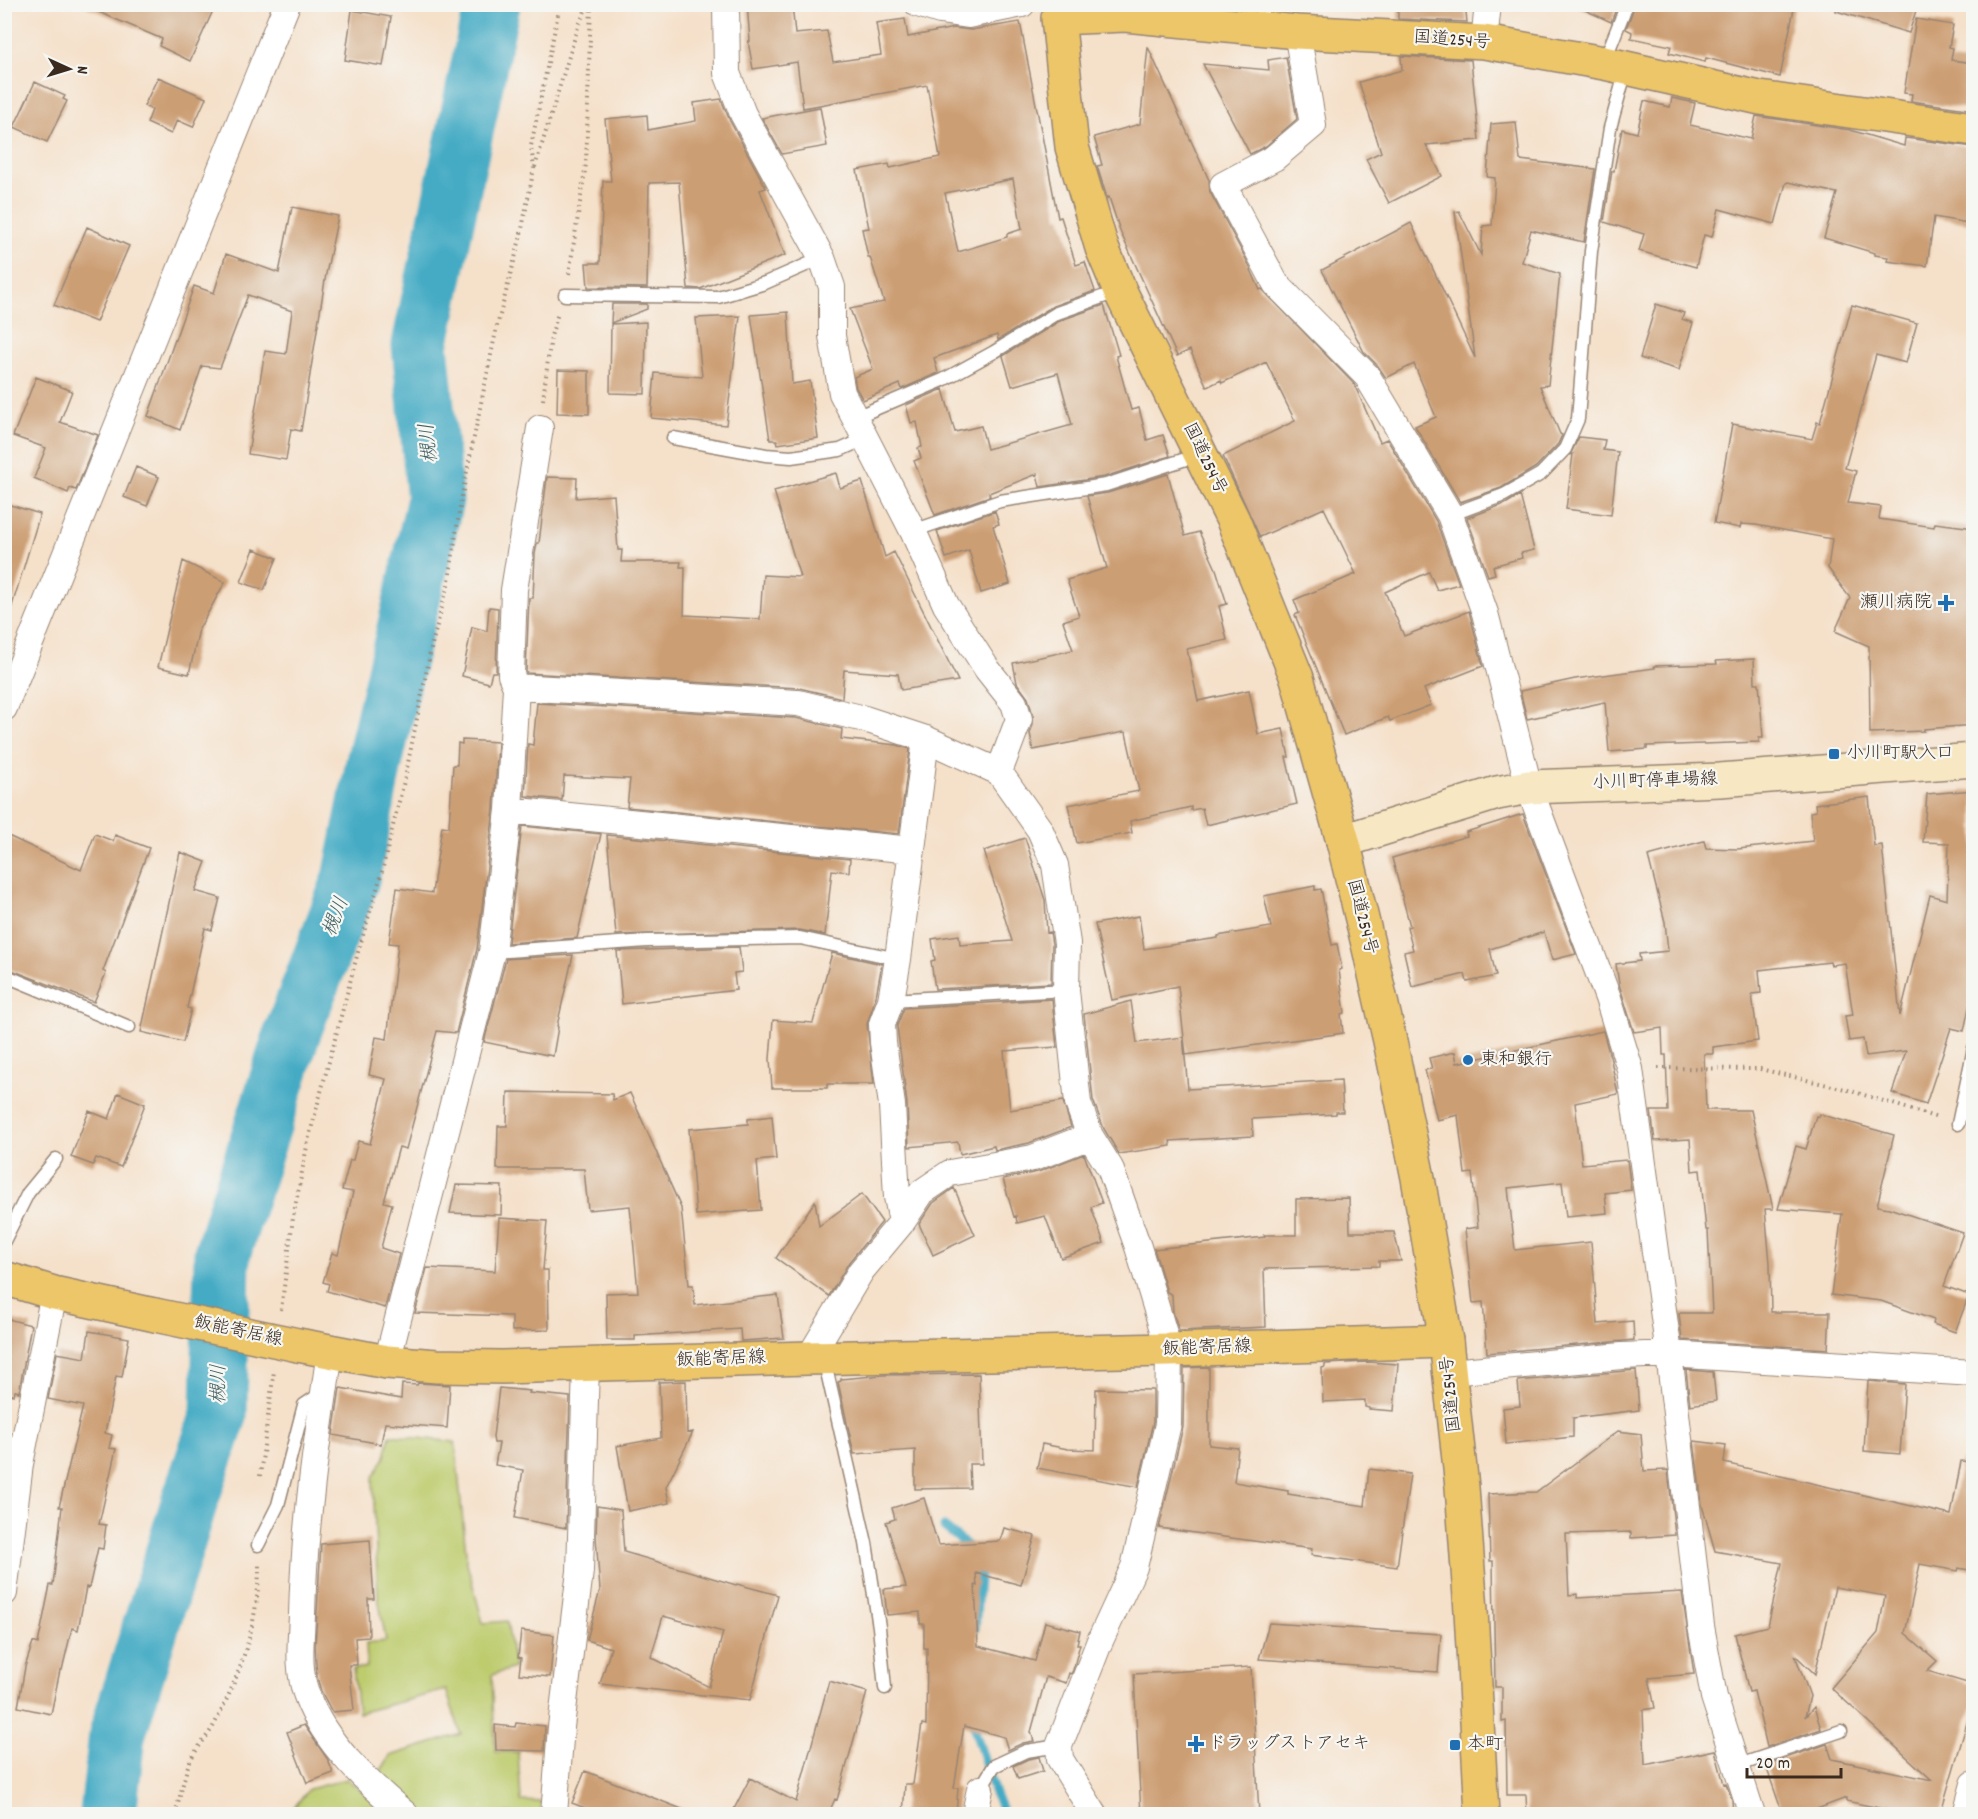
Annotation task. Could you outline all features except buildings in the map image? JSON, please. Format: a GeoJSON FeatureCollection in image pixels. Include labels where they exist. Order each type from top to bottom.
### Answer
{"type":"FeatureCollection","features":[{"type":"Feature","properties":{"kind":"main road","name":"国道254号"},"geometry":{"type":"LineString","coordinates":[[1482,1815],[1471,1611],[1448,1356],[1434,1260],[1393,1052],[1343,841],[1297,678],[1233,520],[1120,291],[1099,239],[1072,147],[1056,11],[1125,15],[1262,16],[1298,33],[1484,42],[1615,66],[1760,98],[1974,129]]}},
{"type":"Feature","properties":{"kind":"main road","name":"小川町停車場線"},"geometry":{"type":"LineString","coordinates":[[1343,841],[1497,793],[1529,787],[1720,780],[1974,760]]}},
{"type":"Feature","properties":{"kind":"main road","name":"飯能寄居線"},"geometry":{"type":"LineString","coordinates":[[4,1278],[54,1293],[155,1315],[286,1355],[330,1352],[387,1362],[437,1366],[502,1367],[817,1357],[1169,1350],[1448,1356]]}},
{"type":"Feature","properties":{"kind":"street"},"geometry":{"type":"LineString","coordinates":[[4,708],[286,4]]}},
{"type":"Feature","properties":{"kind":"street"},"geometry":{"type":"LineString","coordinates":[[726,4],[728,73],[731,83],[743,114],[822,258],[832,287],[832,336],[842,393],[913,531],[946,605],[987,669],[1014,703],[1019,719],[999,772]]}},
{"type":"Feature","properties":{"kind":"street"},"geometry":{"type":"LineString","coordinates":[[918,4],[940,11],[968,15],[1022,4]]}},
{"type":"Feature","properties":{"kind":"street"},"geometry":{"type":"LineString","coordinates":[[1484,42],[1488,4]]}},
{"type":"Feature","properties":{"kind":"street"},"geometry":{"type":"LineString","coordinates":[[1298,33],[1313,125],[1274,158],[1223,185],[1276,284],[1367,376],[1450,515],[1485,613],[1529,787],[1604,987],[1630,1069],[1669,1354],[1701,1626],[1714,1697],[1752,1815]]}},
{"type":"Feature","properties":{"kind":"street"},"geometry":{"type":"LineString","coordinates":[[387,1362],[492,952],[509,810],[516,687],[511,675],[514,590],[540,428]]}},
{"type":"Feature","properties":{"kind":"street"},"geometry":{"type":"LineString","coordinates":[[516,687],[798,703],[865,718],[926,738],[999,772],[1040,830],[1055,865],[1067,943],[1066,990],[1078,1103],[1090,1136],[1110,1168],[1138,1247],[1169,1350],[1168,1424],[1134,1567],[1099,1643],[1059,1746],[1060,1759],[1094,1815]]}},
{"type":"Feature","properties":{"kind":"street"},"geometry":{"type":"LineString","coordinates":[[902,1222],[897,1197],[892,1105],[882,1024],[891,1000],[898,959],[926,738]]}},
{"type":"Feature","properties":{"kind":"street"},"geometry":{"type":"LineString","coordinates":[[509,810],[912,850]]}},
{"type":"Feature","properties":{"kind":"street"},"geometry":{"type":"LineString","coordinates":[[817,1357],[861,1271],[902,1222],[922,1192],[950,1173],[1033,1158],[1090,1136]]}},
{"type":"Feature","properties":{"kind":"street"},"geometry":{"type":"LineString","coordinates":[[4,1593],[12,1462],[54,1293]]}},
{"type":"Feature","properties":{"kind":"street"},"geometry":{"type":"LineString","coordinates":[[330,1352],[308,1509],[300,1662],[306,1695],[323,1728],[351,1764],[405,1815]]}},
{"type":"Feature","properties":{"kind":"street"},"geometry":{"type":"LineString","coordinates":[[1448,1356],[1669,1354],[1974,1373]]}},
{"type":"Feature","properties":{"kind":"street"},"geometry":{"type":"LineString","coordinates":[[554,1815],[561,1727],[580,1570],[586,1365]]}},
{"type":"Feature","properties":{"kind":"street"},"geometry":{"type":"LineString","coordinates":[[1966,1815],[1974,1784]]}},
{"type":"Feature","properties":{"kind":"street"},"geometry":{"type":"LineString","coordinates":[[975,1815],[980,1789]]}},
{"type":"Feature","properties":{"kind":"lane"},"geometry":{"type":"LineString","coordinates":[[1450,515],[1504,495],[1541,474],[1565,449],[1578,419],[1591,251],[1610,128],[1615,66],[1627,4]]}},
{"type":"Feature","properties":{"kind":"lane"},"geometry":{"type":"LineString","coordinates":[[565,295],[718,297],[765,283],[822,258]]}},
{"type":"Feature","properties":{"kind":"lane"},"geometry":{"type":"LineString","coordinates":[[673,438],[766,456],[791,457],[840,450],[862,428],[1058,313],[1120,291]]}},
{"type":"Feature","properties":{"kind":"lane"},"geometry":{"type":"LineString","coordinates":[[913,531],[1000,501],[1107,485],[1202,454]]}},
{"type":"Feature","properties":{"kind":"lane"},"geometry":{"type":"LineString","coordinates":[[492,952],[647,941],[800,938],[898,959]]}},
{"type":"Feature","properties":{"kind":"lane"},"geometry":{"type":"LineString","coordinates":[[4,975],[129,1027]]}},
{"type":"Feature","properties":{"kind":"lane"},"geometry":{"type":"LineString","coordinates":[[891,1000],[1066,990]]}},
{"type":"Feature","properties":{"kind":"lane"},"geometry":{"type":"LineString","coordinates":[[1958,1124],[1974,1048]]}},
{"type":"Feature","properties":{"kind":"lane"},"geometry":{"type":"LineString","coordinates":[[4,1241],[28,1194],[56,1159]]}},
{"type":"Feature","properties":{"kind":"lane"},"geometry":{"type":"LineString","coordinates":[[817,1357],[866,1543],[879,1627],[885,1688]]}},
{"type":"Feature","properties":{"kind":"lane"},"geometry":{"type":"LineString","coordinates":[[258,1545],[278,1505],[304,1405],[324,1391]]}},
{"type":"Feature","properties":{"kind":"lane"},"geometry":{"type":"LineString","coordinates":[[1736,1766],[1841,1731]]}},
{"type":"Feature","properties":{"kind":"lane"},"geometry":{"type":"LineString","coordinates":[[980,1789],[994,1766],[1026,1751],[1059,1746]]}},
{"type":"Feature","properties":{"kind":"path"},"geometry":{"type":"LineString","coordinates":[[534,168],[531,146],[560,4]]}},
{"type":"Feature","properties":{"kind":"path"},"geometry":{"type":"LineString","coordinates":[[280,1311],[293,1218],[308,1141],[358,952],[380,879],[406,773],[432,644],[448,581],[461,500],[497,326],[520,239],[534,168],[578,27],[589,4]]}},
{"type":"Feature","properties":{"kind":"path"},"geometry":{"type":"LineString","coordinates":[[540,428],[551,336],[565,295],[586,164],[589,4]]}},
{"type":"Feature","properties":{"kind":"path"},"geometry":{"type":"LineString","coordinates":[[1630,1069],[1760,1069],[1845,1089],[1958,1124]]}},
{"type":"Feature","properties":{"kind":"path"},"geometry":{"type":"LineString","coordinates":[[260,1477],[286,1355]]}},
{"type":"Feature","properties":{"kind":"path"},"geometry":{"type":"LineString","coordinates":[[175,1815],[189,1763],[214,1726],[230,1695],[256,1614],[258,1545]]}},
{"type":"Feature","properties":{"kind":"green space"},"geometry":{"type":"Polygon","coordinates":[[[390,1435],[455,1442],[467,1563],[483,1623],[507,1621],[514,1668],[492,1675],[495,1752],[518,1752],[521,1801],[542,1802],[540,1814],[416,1814],[377,1777],[390,1756],[461,1734],[446,1690],[358,1713],[353,1669],[367,1667],[366,1643],[386,1641],[378,1597],[373,1478],[385,1457],[390,1435]]]}},
{"type":"Feature","properties":{"kind":"green space"},"geometry":{"type":"Polygon","coordinates":[[[347,1779],[388,1814],[292,1814],[292,1810],[309,1789],[347,1779]]]}},
{"type":"Feature","properties":{"kind":"waterway","name":"槻川"},"geometry":{"type":"LineString","coordinates":[[108,1814],[117,1735],[219,1415],[222,1254],[293,1031],[351,879],[374,763],[435,500],[420,345],[492,4]]}},
{"type":"Feature","properties":{"kind":"waterway"},"geometry":{"type":"LineString","coordinates":[[944,1527],[973,1550]]}},
{"type":"Feature","properties":{"kind":"waterway"},"geometry":{"type":"LineString","coordinates":[[975,1629],[979,1562]]}},
{"type":"Feature","properties":{"kind":"waterway"},"geometry":{"type":"LineString","coordinates":[[971,1718],[996,1797],[1004,1814]]}},
{"type":"Feature","properties":{"kind":"place","name":"瀬川病院"},"geometry":{"type":"Point","coordinates":[1946,603]}},
{"type":"Feature","properties":{"kind":"place","name":"小川町駅入口"},"geometry":{"type":"Point","coordinates":[1834,754]}},
{"type":"Feature","properties":{"kind":"place","name":"東和銀行"},"geometry":{"type":"Point","coordinates":[1468,1060]}},
{"type":"Feature","properties":{"kind":"place","name":"ドラッグストアセキ"},"geometry":{"type":"Point","coordinates":[1196,1744]}},
{"type":"Feature","properties":{"kind":"place","name":"本町"},"geometry":{"type":"Point","coordinates":[1455,1745]}}]}
